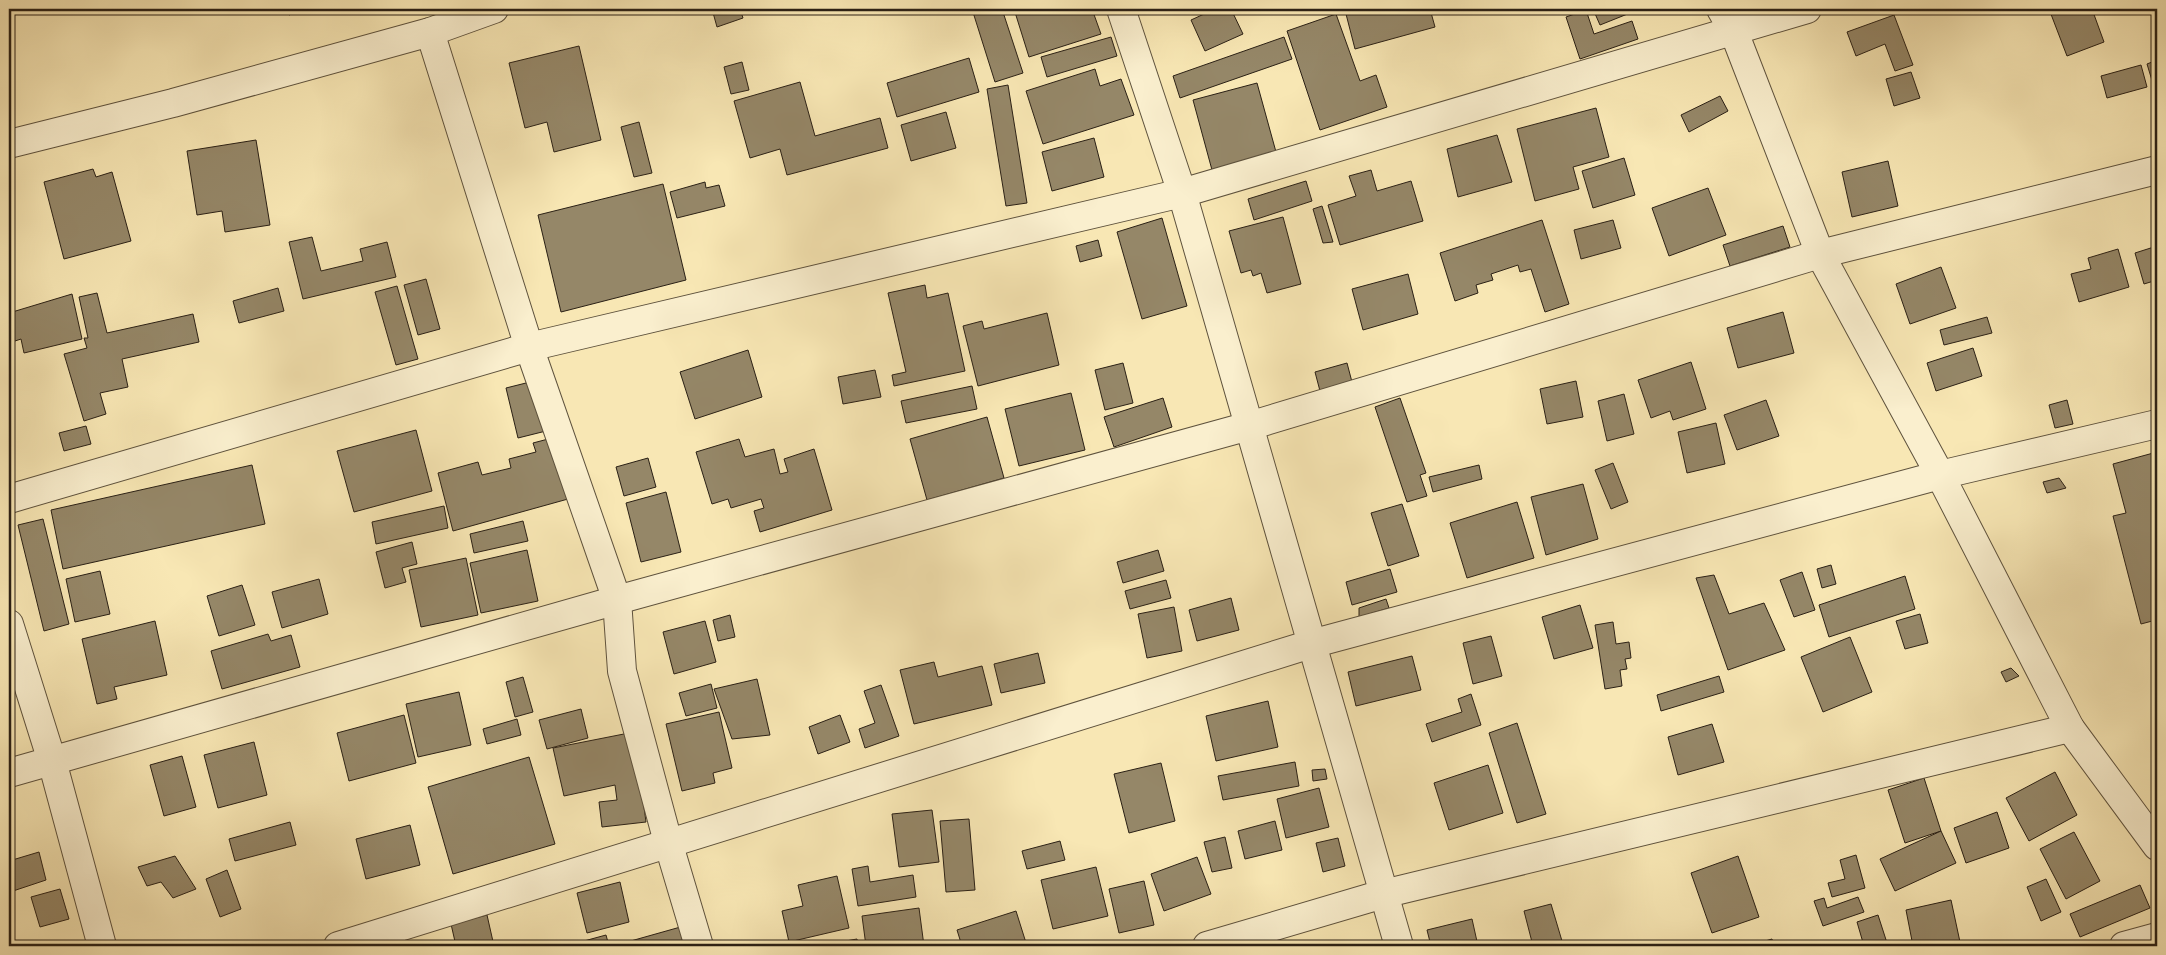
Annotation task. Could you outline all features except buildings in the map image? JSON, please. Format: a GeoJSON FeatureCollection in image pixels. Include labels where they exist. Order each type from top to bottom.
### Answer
{"type":"FeatureCollection","features":[{"type":"Feature","properties":{"kind":"street"},"geometry":{"type":"LineString","coordinates":[[1121,9],[1182,193],[1399,946]]}},
{"type":"Feature","properties":{"kind":"street"},"geometry":{"type":"LineString","coordinates":[[1721,9],[1734,32],[1820,254],[1940,475],[2070,728],[2157,846]]}},
{"type":"Feature","properties":{"kind":"street"},"geometry":{"type":"LineString","coordinates":[[9,498],[529,348],[1182,193],[1807,9]]}},
{"type":"Feature","properties":{"kind":"street"},"geometry":{"type":"LineString","coordinates":[[9,144],[173,103],[430,32],[480,11]]}},
{"type":"Feature","properties":{"kind":"street"},"geometry":{"type":"LineString","coordinates":[[430,32],[529,348],[617,600],[622,671],[668,842],[699,946]]}},
{"type":"Feature","properties":{"kind":"street"},"geometry":{"type":"LineString","coordinates":[[9,773],[617,600],[1249,426],[1820,254],[2157,170]]}},
{"type":"Feature","properties":{"kind":"street"},"geometry":{"type":"LineString","coordinates":[[338,946],[668,842],[1311,644],[1940,475],[2157,424]]}},
{"type":"Feature","properties":{"kind":"street"},"geometry":{"type":"LineString","coordinates":[[9,624],[52,761],[102,946]]}},
{"type":"Feature","properties":{"kind":"street"},"geometry":{"type":"LineString","coordinates":[[1207,946],[1383,894],[2070,728]]}},
{"type":"Feature","properties":{"kind":"street"},"geometry":{"type":"LineString","coordinates":[[2124,946],[2157,937]]}}]}
